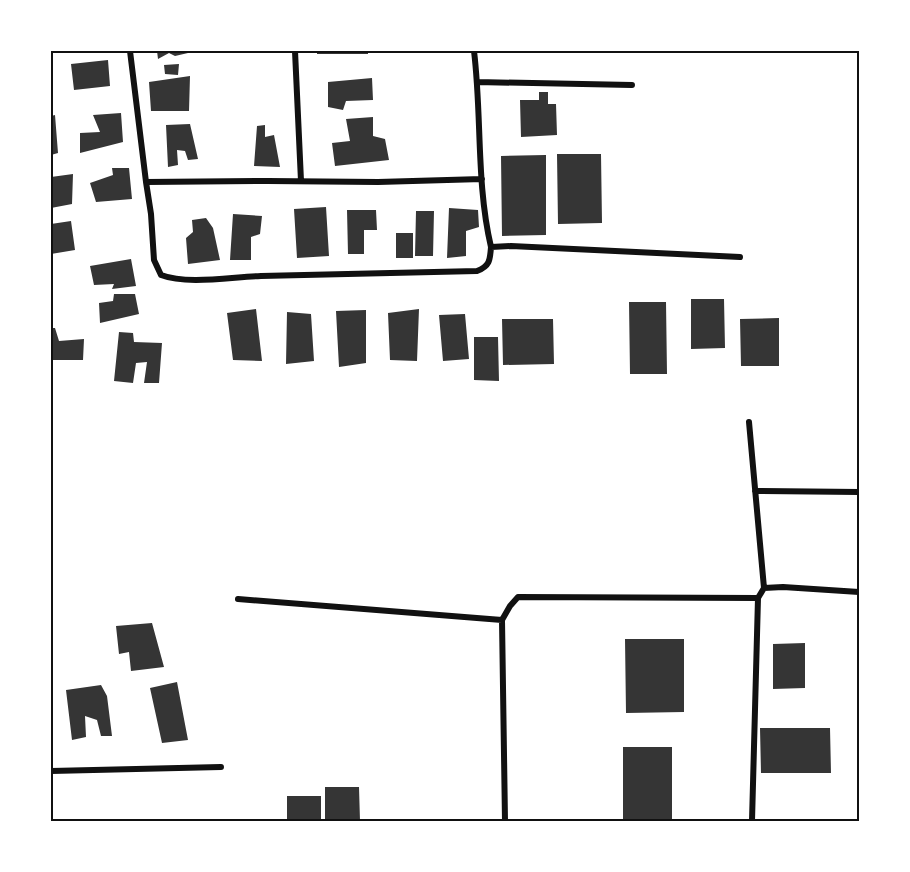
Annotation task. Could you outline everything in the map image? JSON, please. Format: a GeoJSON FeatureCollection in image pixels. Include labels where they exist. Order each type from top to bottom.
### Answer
{"type":"FeatureCollection","features":[{"type":"Feature","properties":{"kind":"street"},"geometry":{"type":"LineString","coordinates":[[130,51],[151,214],[154,260],[160,275],[185,280],[477,271],[484,268],[490,260],[491,247],[482,178],[474,51]]}},
{"type":"Feature","properties":{"kind":"street"},"geometry":{"type":"LineString","coordinates":[[295,51],[301,181]]}},
{"type":"Feature","properties":{"kind":"street"},"geometry":{"type":"LineString","coordinates":[[477,82],[632,85]]}},
{"type":"Feature","properties":{"kind":"street"},"geometry":{"type":"LineString","coordinates":[[146,182],[378,182],[482,178]]}},
{"type":"Feature","properties":{"kind":"street"},"geometry":{"type":"LineString","coordinates":[[491,247],[511,246],[740,257]]}},
{"type":"Feature","properties":{"kind":"street"},"geometry":{"type":"LineString","coordinates":[[749,422],[764,588],[758,598],[752,821]]}},
{"type":"Feature","properties":{"kind":"street"},"geometry":{"type":"LineString","coordinates":[[755,491],[859,492]]}},
{"type":"Feature","properties":{"kind":"street"},"geometry":{"type":"LineString","coordinates":[[764,588],[859,592]]}},
{"type":"Feature","properties":{"kind":"street"},"geometry":{"type":"LineString","coordinates":[[505,821],[502,620],[518,597],[758,598]]}},
{"type":"Feature","properties":{"kind":"street"},"geometry":{"type":"LineString","coordinates":[[238,599],[502,620]]}},
{"type":"Feature","properties":{"kind":"street"},"geometry":{"type":"LineString","coordinates":[[51,771],[221,766]]}},
{"type":"Feature","properties":{"kind":"building"},"geometry":{"type":"Polygon","coordinates":[[[157,51],[187,51],[188,53],[175,56],[169,53],[158,59],[157,51]]]}},
{"type":"Feature","properties":{"kind":"building"},"geometry":{"type":"Polygon","coordinates":[[[317,51],[368,51],[368,54],[317,54],[317,51]]]}},
{"type":"Feature","properties":{"kind":"building"},"geometry":{"type":"Polygon","coordinates":[[[108,60],[110,86],[74,90],[71,64],[108,60]]]}},
{"type":"Feature","properties":{"kind":"building"},"geometry":{"type":"Polygon","coordinates":[[[179,64],[178,75],[165,74],[164,65],[179,64]]]}},
{"type":"Feature","properties":{"kind":"building"},"geometry":{"type":"Polygon","coordinates":[[[190,76],[189,111],[151,111],[149,82],[190,76]]]}},
{"type":"Feature","properties":{"kind":"building"},"geometry":{"type":"Polygon","coordinates":[[[372,78],[373,100],[346,101],[343,110],[328,107],[328,82],[372,78]]]}},
{"type":"Feature","properties":{"kind":"building"},"geometry":{"type":"Polygon","coordinates":[[[539,92],[548,92],[548,104],[556,104],[557,135],[521,137],[520,100],[539,100],[539,92]]]}},
{"type":"Feature","properties":{"kind":"building"},"geometry":{"type":"Polygon","coordinates":[[[121,113],[123,142],[80,153],[80,133],[100,132],[93,115],[121,113]]]}},
{"type":"Feature","properties":{"kind":"building"},"geometry":{"type":"Polygon","coordinates":[[[55,115],[58,153],[51,155],[51,116],[55,115]]]}},
{"type":"Feature","properties":{"kind":"building"},"geometry":{"type":"Polygon","coordinates":[[[373,117],[373,136],[385,139],[389,160],[335,166],[332,143],[350,141],[346,119],[373,117]]]}},
{"type":"Feature","properties":{"kind":"building"},"geometry":{"type":"Polygon","coordinates":[[[190,124],[198,159],[188,160],[185,151],[177,150],[178,165],[168,167],[166,125],[190,124]]]}},
{"type":"Feature","properties":{"kind":"building"},"geometry":{"type":"Polygon","coordinates":[[[265,125],[265,137],[274,135],[280,167],[254,166],[257,126],[265,125]]]}},
{"type":"Feature","properties":{"kind":"building"},"geometry":{"type":"Polygon","coordinates":[[[557,154],[601,154],[602,223],[558,224],[557,154]]]}},
{"type":"Feature","properties":{"kind":"building"},"geometry":{"type":"Polygon","coordinates":[[[546,155],[546,235],[502,236],[501,156],[546,155]]]}},
{"type":"Feature","properties":{"kind":"building"},"geometry":{"type":"Polygon","coordinates":[[[112,168],[129,168],[132,199],[96,202],[90,183],[113,175],[112,168]]]}},
{"type":"Feature","properties":{"kind":"building"},"geometry":{"type":"Polygon","coordinates":[[[73,174],[72,204],[51,208],[51,177],[73,174]]]}},
{"type":"Feature","properties":{"kind":"building"},"geometry":{"type":"Polygon","coordinates":[[[326,207],[329,256],[297,258],[294,209],[326,207]]]}},
{"type":"Feature","properties":{"kind":"building"},"geometry":{"type":"Polygon","coordinates":[[[449,208],[478,210],[479,227],[466,231],[466,256],[447,258],[449,208]]]}},
{"type":"Feature","properties":{"kind":"building"},"geometry":{"type":"Polygon","coordinates":[[[347,210],[376,210],[377,230],[364,230],[364,254],[348,254],[347,210]]]}},
{"type":"Feature","properties":{"kind":"building"},"geometry":{"type":"Polygon","coordinates":[[[416,211],[434,211],[433,256],[415,256],[416,211]]]}},
{"type":"Feature","properties":{"kind":"building"},"geometry":{"type":"Polygon","coordinates":[[[233,214],[262,216],[260,234],[251,237],[251,260],[230,260],[233,214]]]}},
{"type":"Feature","properties":{"kind":"building"},"geometry":{"type":"Polygon","coordinates":[[[206,218],[213,228],[220,260],[188,264],[186,238],[193,232],[192,220],[206,218]]]}},
{"type":"Feature","properties":{"kind":"building"},"geometry":{"type":"Polygon","coordinates":[[[71,221],[75,250],[51,254],[51,224],[71,221]]]}},
{"type":"Feature","properties":{"kind":"building"},"geometry":{"type":"Polygon","coordinates":[[[396,233],[413,233],[413,258],[396,258],[396,233]]]}},
{"type":"Feature","properties":{"kind":"building"},"geometry":{"type":"Polygon","coordinates":[[[131,259],[136,286],[112,289],[114,284],[94,285],[90,266],[131,259]]]}},
{"type":"Feature","properties":{"kind":"building"},"geometry":{"type":"Polygon","coordinates":[[[114,294],[135,294],[139,314],[100,323],[99,303],[113,301],[114,294]]]}},
{"type":"Feature","properties":{"kind":"building"},"geometry":{"type":"Polygon","coordinates":[[[691,299],[724,299],[725,348],[691,349],[691,299]]]}},
{"type":"Feature","properties":{"kind":"building"},"geometry":{"type":"Polygon","coordinates":[[[629,302],[666,302],[667,374],[630,374],[629,302]]]}},
{"type":"Feature","properties":{"kind":"building"},"geometry":{"type":"Polygon","coordinates":[[[256,309],[262,361],[233,360],[227,313],[256,309]]]}},
{"type":"Feature","properties":{"kind":"building"},"geometry":{"type":"Polygon","coordinates":[[[419,309],[417,361],[390,360],[388,313],[419,309]]]}},
{"type":"Feature","properties":{"kind":"building"},"geometry":{"type":"Polygon","coordinates":[[[366,310],[366,363],[339,367],[336,311],[366,310]]]}},
{"type":"Feature","properties":{"kind":"building"},"geometry":{"type":"Polygon","coordinates":[[[287,312],[311,314],[314,361],[286,364],[287,312]]]}},
{"type":"Feature","properties":{"kind":"building"},"geometry":{"type":"Polygon","coordinates":[[[465,314],[469,359],[443,361],[439,315],[465,314]]]}},
{"type":"Feature","properties":{"kind":"building"},"geometry":{"type":"Polygon","coordinates":[[[779,318],[779,366],[741,366],[740,319],[779,318]]]}},
{"type":"Feature","properties":{"kind":"building"},"geometry":{"type":"Polygon","coordinates":[[[502,319],[553,319],[554,364],[503,365],[502,319]]]}},
{"type":"Feature","properties":{"kind":"building"},"geometry":{"type":"Polygon","coordinates":[[[51,328],[55,328],[59,341],[84,339],[83,360],[51,360],[51,328]]]}},
{"type":"Feature","properties":{"kind":"building"},"geometry":{"type":"Polygon","coordinates":[[[119,332],[133,333],[134,342],[162,343],[159,383],[144,383],[147,362],[136,363],[133,383],[114,381],[119,332]]]}},
{"type":"Feature","properties":{"kind":"building"},"geometry":{"type":"Polygon","coordinates":[[[474,337],[498,337],[499,381],[474,380],[474,337]]]}},
{"type":"Feature","properties":{"kind":"building"},"geometry":{"type":"Polygon","coordinates":[[[152,623],[164,667],[131,671],[129,652],[119,654],[116,626],[152,623]]]}},
{"type":"Feature","properties":{"kind":"building"},"geometry":{"type":"Polygon","coordinates":[[[625,639],[684,639],[684,712],[626,713],[625,639]]]}},
{"type":"Feature","properties":{"kind":"building"},"geometry":{"type":"Polygon","coordinates":[[[805,643],[805,688],[773,689],[773,644],[805,643]]]}},
{"type":"Feature","properties":{"kind":"building"},"geometry":{"type":"Polygon","coordinates":[[[177,682],[188,740],[162,743],[150,688],[177,682]]]}},
{"type":"Feature","properties":{"kind":"building"},"geometry":{"type":"Polygon","coordinates":[[[101,685],[107,696],[112,736],[101,736],[97,720],[85,716],[86,737],[72,740],[66,690],[101,685]]]}},
{"type":"Feature","properties":{"kind":"building"},"geometry":{"type":"Polygon","coordinates":[[[760,728],[830,728],[831,773],[761,773],[760,728]]]}},
{"type":"Feature","properties":{"kind":"building"},"geometry":{"type":"Polygon","coordinates":[[[623,747],[672,747],[672,821],[623,821],[623,747]]]}},
{"type":"Feature","properties":{"kind":"building"},"geometry":{"type":"Polygon","coordinates":[[[325,787],[359,787],[360,821],[325,821],[325,787]]]}},
{"type":"Feature","properties":{"kind":"building"},"geometry":{"type":"Polygon","coordinates":[[[287,796],[321,796],[321,821],[287,821],[287,796]]]}}]}
